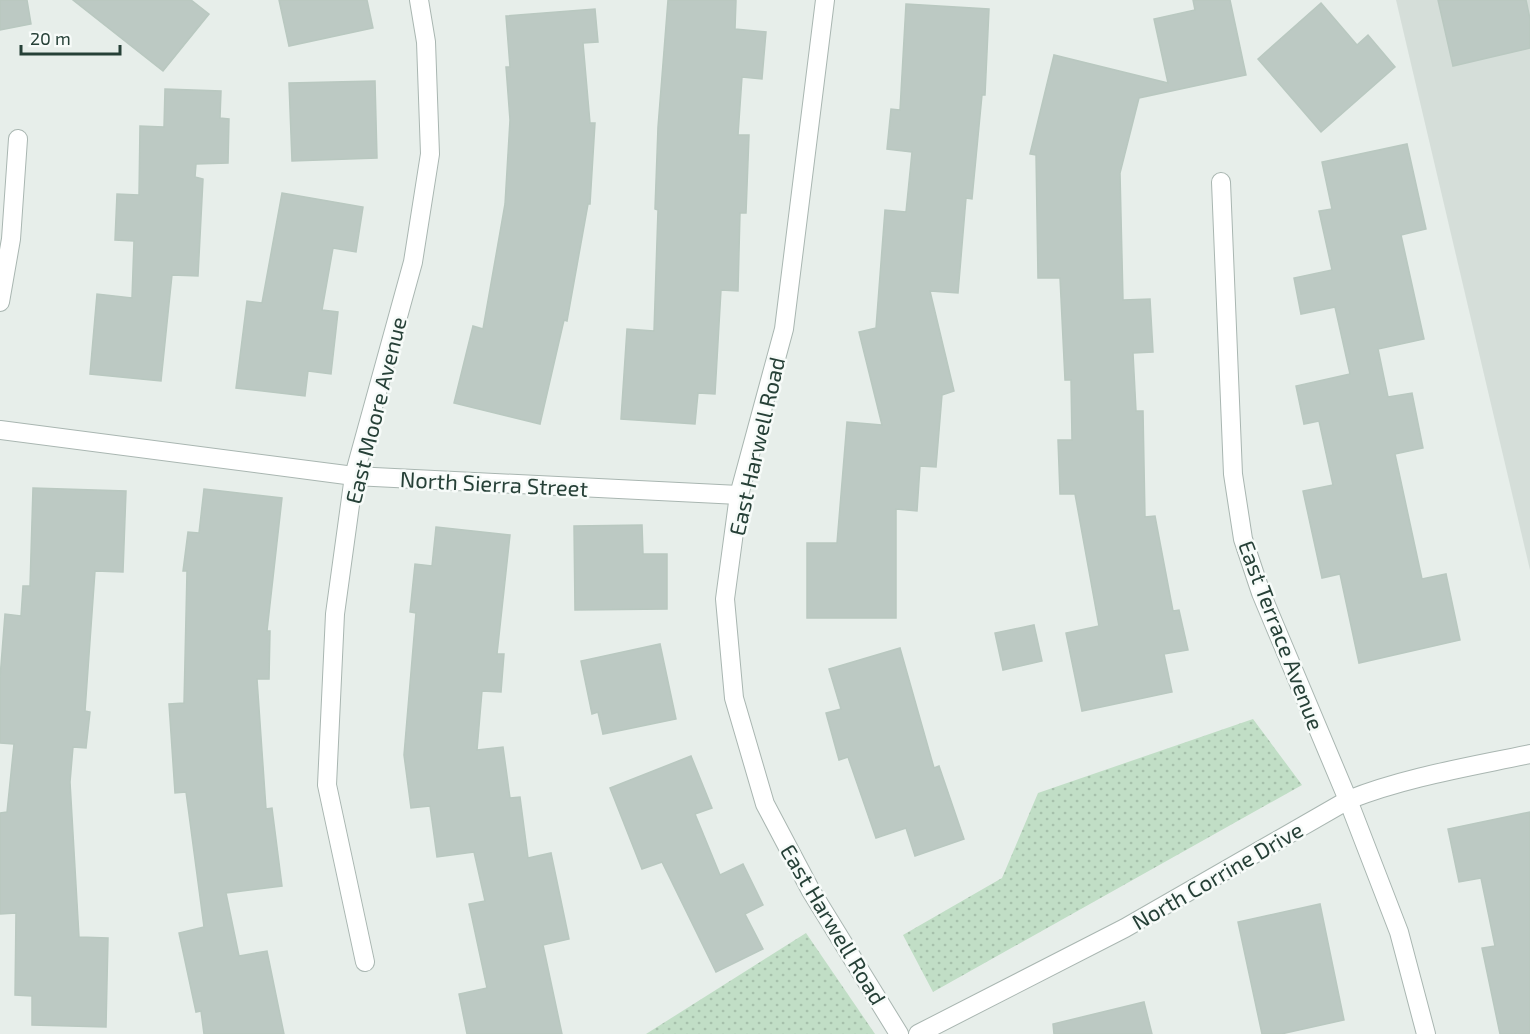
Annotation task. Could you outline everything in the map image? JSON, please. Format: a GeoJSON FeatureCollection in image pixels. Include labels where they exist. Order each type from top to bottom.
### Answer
{"type":"FeatureCollection","features":[{"type":"Feature","properties":{"kind":"street","name":"East Moore Avenue"},"geometry":{"type":"LineString","coordinates":[[365,962],[327,785],[335,614],[354,476],[413,262],[430,154],[426,42],[419,0]]}},
{"type":"Feature","properties":{"kind":"street","name":"East Harwell Road"},"geometry":{"type":"LineString","coordinates":[[825,0],[784,328],[740,495],[725,599],[734,698],[765,804],[811,891],[899,1034]]}},
{"type":"Feature","properties":{"kind":"street"},"geometry":{"type":"LineString","coordinates":[[0,302],[11,239],[18,139]]}},
{"type":"Feature","properties":{"kind":"street","name":"East Terrace Avenue"},"geometry":{"type":"LineString","coordinates":[[1221,182],[1233,474],[1243,539],[1261,593],[1348,800],[1399,932],[1426,1034]]}},
{"type":"Feature","properties":{"kind":"street","name":"North Sierra Street"},"geometry":{"type":"LineString","coordinates":[[0,430],[354,476],[740,495]]}},
{"type":"Feature","properties":{"kind":"street","name":"North Corrine Drive"},"geometry":{"type":"LineString","coordinates":[[918,1034],[1125,928],[1348,800],[1372,790],[1408,780],[1530,754]]}},
{"type":"Feature","properties":{"kind":"shaded area"},"geometry":{"type":"Polygon","coordinates":[[[1396,0],[1530,0],[1530,570],[1396,0]]]}},
{"type":"Feature","properties":{"kind":"green space"},"geometry":{"type":"Polygon","coordinates":[[[1253,719],[1302,785],[933,992],[903,935],[1002,878],[1038,793],[1253,719]]]}},
{"type":"Feature","properties":{"kind":"green space"},"geometry":{"type":"Polygon","coordinates":[[[806,933],[875,1034],[646,1034],[806,933]]]}},
{"type":"Feature","properties":{"kind":"building"},"geometry":{"type":"Polygon","coordinates":[[[0,0],[27,0],[31,24],[0,30],[0,0]]]}},
{"type":"Feature","properties":{"kind":"building"},"geometry":{"type":"Polygon","coordinates":[[[73,0],[191,0],[209,14],[163,71],[73,0]]]}},
{"type":"Feature","properties":{"kind":"building"},"geometry":{"type":"Polygon","coordinates":[[[279,0],[367,0],[373,28],[289,46],[279,0]]]}},
{"type":"Feature","properties":{"kind":"building"},"geometry":{"type":"Polygon","coordinates":[[[668,0],[736,0],[735,29],[766,32],[762,79],[742,77],[738,135],[749,135],[746,213],[740,213],[738,291],[721,290],[715,394],[698,393],[695,424],[621,419],[627,329],[654,331],[658,127],[668,0]]]}},
{"type":"Feature","properties":{"kind":"building"},"geometry":{"type":"Polygon","coordinates":[[[1193,0],[1230,0],[1246,75],[1139,98],[1120,173],[1123,300],[1150,299],[1153,352],[1133,353],[1136,411],[1143,411],[1145,517],[1155,516],[1173,611],[1179,610],[1188,650],[1164,654],[1172,692],[1082,711],[1066,633],[1099,626],[1075,494],[1060,494],[1058,440],[1072,440],[1071,380],[1065,380],[1060,278],[1038,278],[1036,155],[1030,154],[1054,55],[1168,83],[1154,19],[1195,10],[1193,0]]]}},
{"type":"Feature","properties":{"kind":"building"},"geometry":{"type":"Polygon","coordinates":[[[1438,0],[1526,0],[1530,19],[1530,48],[1453,66],[1438,0]]]}},
{"type":"Feature","properties":{"kind":"building"},"geometry":{"type":"Polygon","coordinates":[[[1321,3],[1357,45],[1368,35],[1395,67],[1321,132],[1258,59],[1321,3]]]}},
{"type":"Feature","properties":{"kind":"building"},"geometry":{"type":"Polygon","coordinates":[[[906,4],[989,9],[985,95],[982,95],[972,199],[966,198],[958,293],[930,291],[954,391],[942,395],[936,467],[920,466],[917,511],[896,509],[896,618],[807,618],[807,543],[837,543],[847,422],[882,425],[859,332],[876,328],[885,210],[906,212],[912,152],[887,149],[891,109],[900,110],[906,4]]]}},
{"type":"Feature","properties":{"kind":"building"},"geometry":{"type":"Polygon","coordinates":[[[595,9],[598,42],[583,43],[590,123],[595,123],[590,204],[588,204],[567,321],[564,320],[540,424],[454,403],[473,326],[483,329],[505,204],[510,120],[506,67],[510,67],[506,16],[595,9]]]}},
{"type":"Feature","properties":{"kind":"building"},"geometry":{"type":"Polygon","coordinates":[[[375,81],[377,158],[292,161],[289,83],[375,81]]]}},
{"type":"Feature","properties":{"kind":"building"},"geometry":{"type":"Polygon","coordinates":[[[165,89],[221,91],[220,118],[229,119],[228,163],[196,164],[195,177],[203,179],[198,276],[172,275],[161,381],[90,374],[97,294],[132,298],[134,241],[115,240],[117,194],[139,195],[140,126],[164,127],[165,89]]]}},
{"type":"Feature","properties":{"kind":"building"},"geometry":{"type":"Polygon","coordinates":[[[1407,144],[1426,229],[1401,235],[1424,339],[1378,349],[1388,397],[1412,393],[1423,448],[1395,454],[1422,579],[1446,574],[1460,640],[1359,663],[1340,574],[1322,578],[1303,491],[1333,485],[1319,421],[1304,424],[1296,386],[1350,374],[1335,307],[1301,314],[1294,278],[1332,270],[1319,211],[1332,209],[1322,162],[1407,144]]]}},
{"type":"Feature","properties":{"kind":"building"},"geometry":{"type":"Polygon","coordinates":[[[282,193],[363,207],[356,252],[333,248],[322,310],[338,312],[331,374],[308,371],[305,396],[236,388],[247,301],[262,303],[282,193]]]}},
{"type":"Feature","properties":{"kind":"building"},"geometry":{"type":"Polygon","coordinates":[[[33,488],[126,491],[123,572],[95,571],[85,711],[90,712],[86,748],[73,747],[70,782],[79,937],[108,938],[106,1027],[32,1025],[32,996],[15,995],[16,913],[0,914],[0,813],[7,812],[14,744],[0,743],[0,678],[5,614],[21,616],[23,586],[30,586],[33,488]]]}},
{"type":"Feature","properties":{"kind":"building"},"geometry":{"type":"Polygon","coordinates":[[[204,489],[282,498],[267,631],[270,631],[269,679],[257,679],[266,809],[272,808],[282,886],[226,893],[239,956],[267,951],[284,1034],[204,1034],[201,1011],[196,1012],[179,933],[204,927],[186,792],[175,793],[169,704],[184,703],[187,571],[183,571],[188,532],[199,533],[204,489]]]}},
{"type":"Feature","properties":{"kind":"building"},"geometry":{"type":"Polygon","coordinates":[[[642,525],[643,554],[667,554],[667,609],[575,610],[574,526],[642,525]]]}},
{"type":"Feature","properties":{"kind":"building"},"geometry":{"type":"Polygon","coordinates":[[[436,527],[510,535],[497,654],[504,654],[501,692],[482,691],[477,750],[503,747],[510,798],[520,797],[528,858],[551,853],[569,939],[543,945],[562,1034],[467,1034],[459,994],[487,988],[469,904],[485,901],[474,852],[437,857],[430,806],[411,808],[404,755],[416,613],[410,612],[415,564],[432,566],[436,527]]]}},
{"type":"Feature","properties":{"kind":"building"},"geometry":{"type":"Polygon","coordinates":[[[1034,625],[1042,661],[1003,670],[995,633],[1034,625]]]}},
{"type":"Feature","properties":{"kind":"building"},"geometry":{"type":"Polygon","coordinates":[[[660,644],[676,719],[603,734],[598,712],[592,714],[581,661],[660,644]]]}},
{"type":"Feature","properties":{"kind":"building"},"geometry":{"type":"Polygon","coordinates":[[[900,648],[934,768],[939,766],[964,839],[915,856],[906,828],[876,838],[848,757],[839,760],[826,713],[841,709],[829,669],[900,648]]]}},
{"type":"Feature","properties":{"kind":"building"},"geometry":{"type":"Polygon","coordinates":[[[691,756],[712,808],[695,814],[720,875],[743,864],[763,905],[745,914],[763,949],[716,972],[662,862],[642,869],[610,788],[691,756]]]}},
{"type":"Feature","properties":{"kind":"building"},"geometry":{"type":"Polygon","coordinates":[[[1530,812],[1530,1034],[1500,1034],[1482,948],[1495,946],[1481,878],[1459,882],[1448,829],[1530,812]]]}},
{"type":"Feature","properties":{"kind":"building"},"geometry":{"type":"Polygon","coordinates":[[[1320,904],[1344,1020],[1281,1034],[1262,1034],[1238,922],[1320,904]]]}},
{"type":"Feature","properties":{"kind":"building"},"geometry":{"type":"Polygon","coordinates":[[[1144,1002],[1152,1034],[1054,1034],[1053,1024],[1144,1002]]]}}]}
